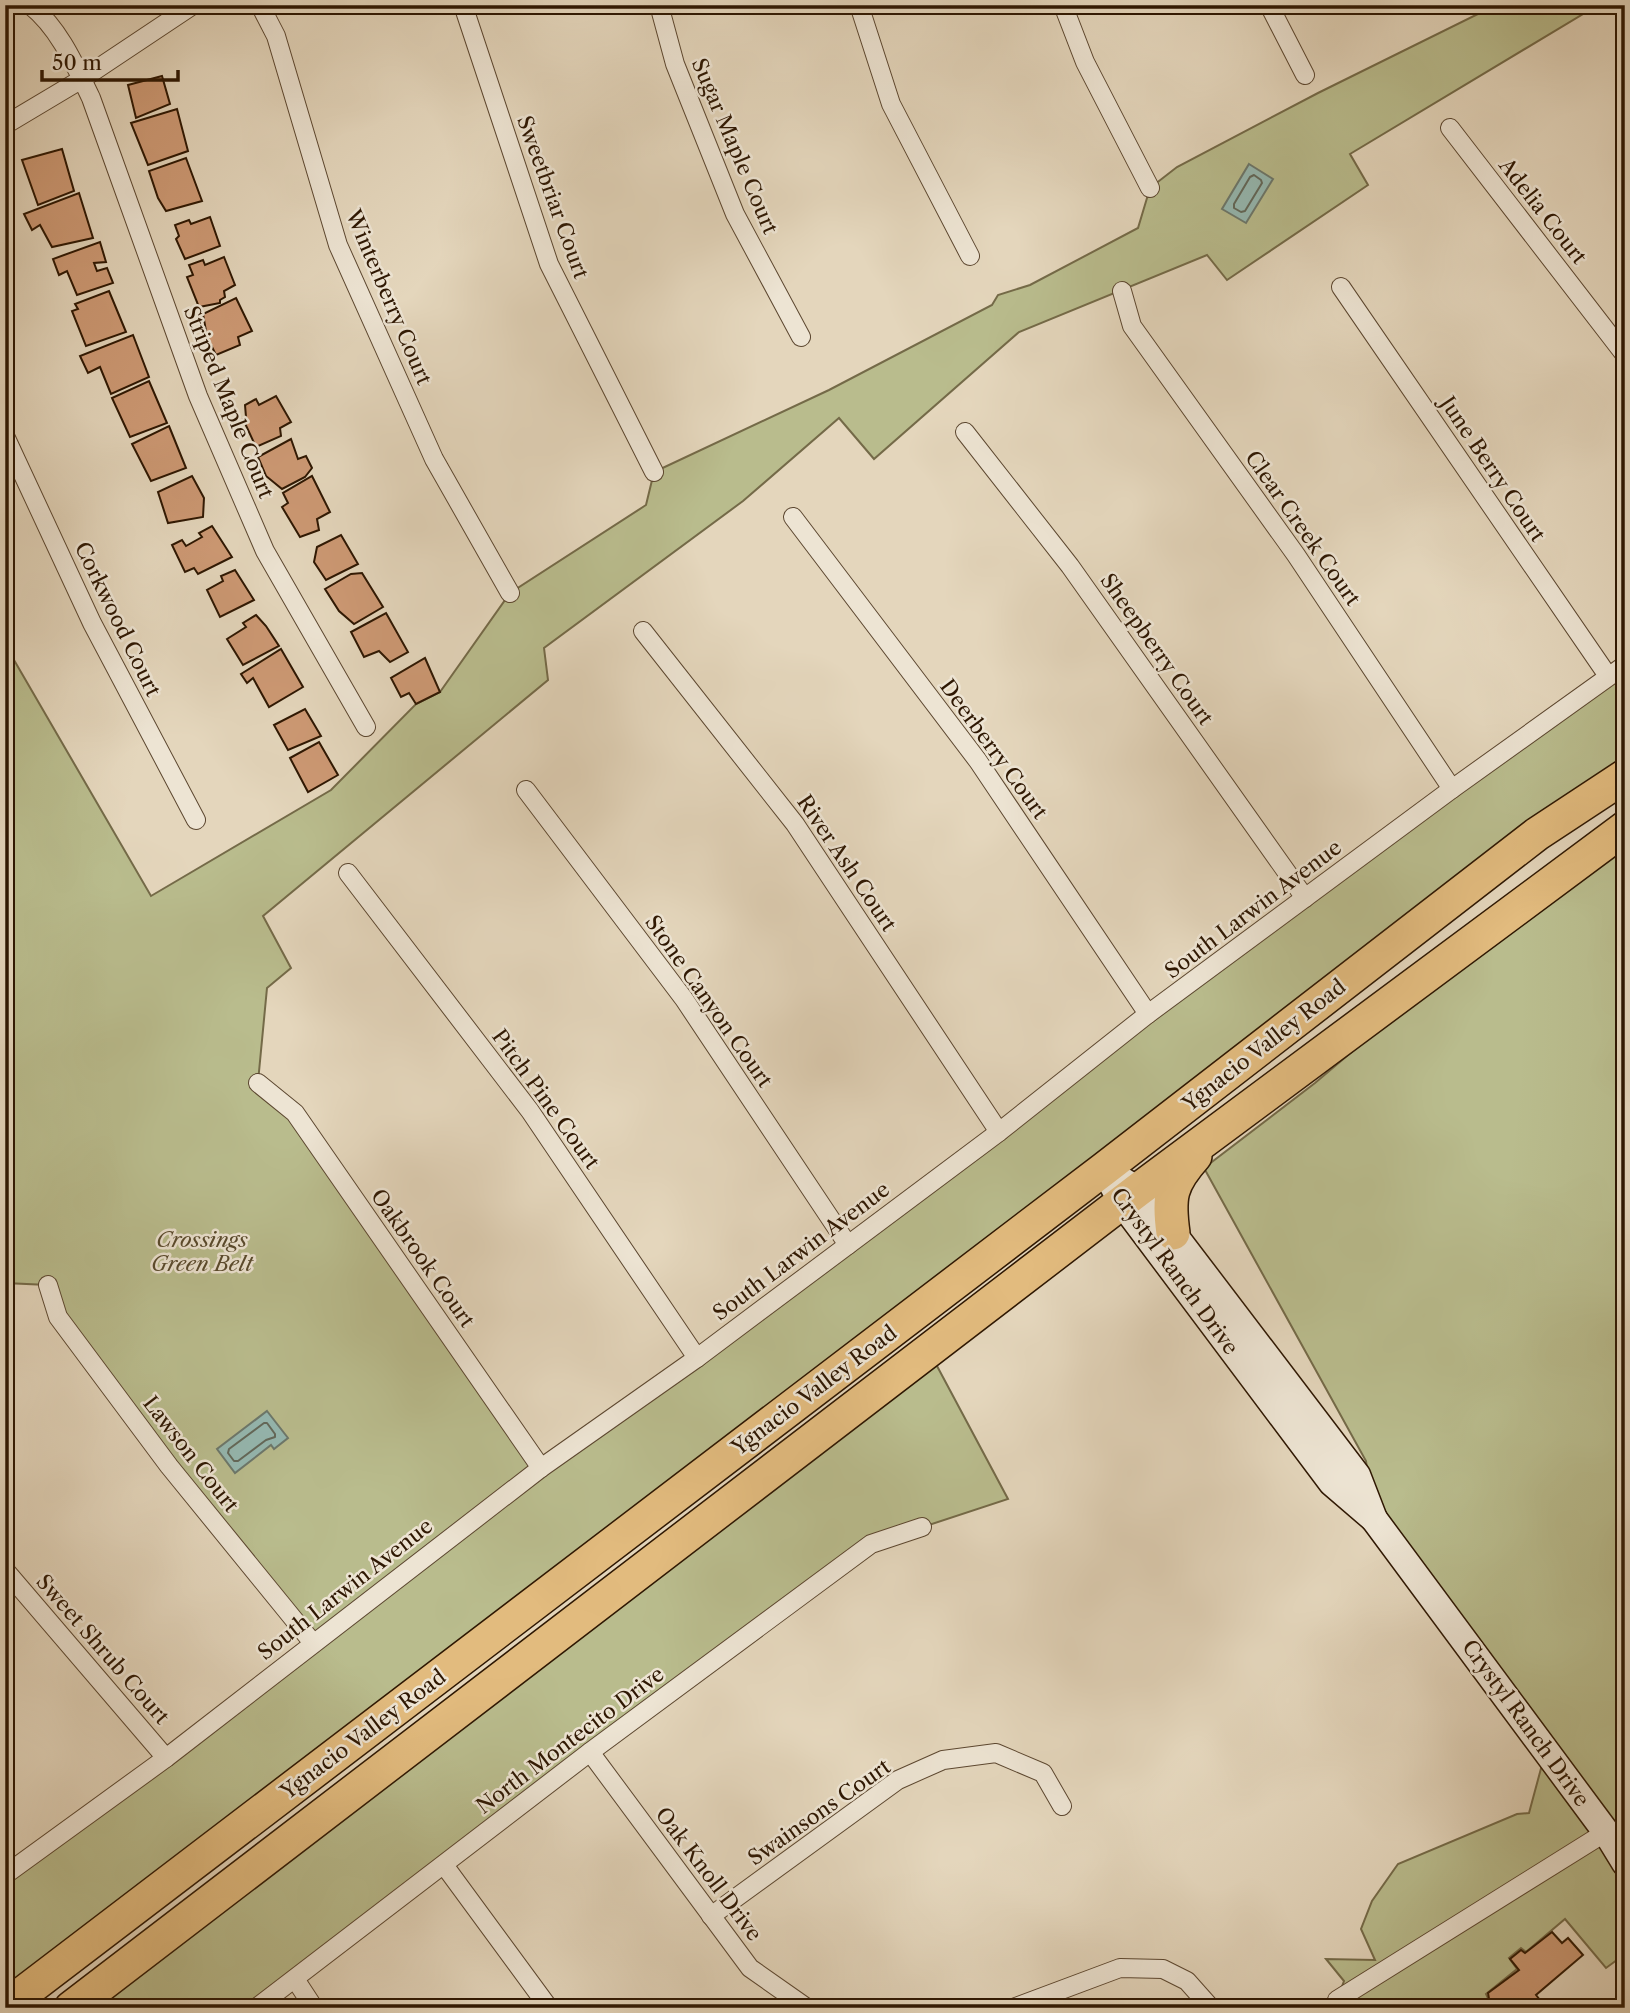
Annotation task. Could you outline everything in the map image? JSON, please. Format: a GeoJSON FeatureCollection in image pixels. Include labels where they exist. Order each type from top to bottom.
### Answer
{"type":"FeatureCollection","features":[{"type":"Feature","properties":{"kind":"highway","name":"Ygnacio Valley Road"},"geometry":{"type":"LineString","coordinates":[[5,2007],[1104,1169],[1537,834],[1625,776]]}},
{"type":"Feature","properties":{"kind":"highway","name":"Ygnacio Valley Road"},"geometry":{"type":"LineString","coordinates":[[71,2008],[1130,1197],[1625,828]]}},
{"type":"Feature","properties":{"kind":"highway"},"geometry":{"type":"LineString","coordinates":[[1173,1233],[1169,1205],[1178,1175],[1213,1135]]}},
{"type":"Feature","properties":{"kind":"street","name":"Striped Maple Court"},"geometry":{"type":"LineString","coordinates":[[30,5],[46,18],[91,97],[198,396],[265,551],[366,727]]}},
{"type":"Feature","properties":{"kind":"street"},"geometry":{"type":"LineString","coordinates":[[5,125],[82,79],[193,5]]}},
{"type":"Feature","properties":{"kind":"street","name":"Winterberry Court"},"geometry":{"type":"LineString","coordinates":[[260,5],[276,36],[338,245],[434,459],[510,593]]}},
{"type":"Feature","properties":{"kind":"street","name":"Sweetbriar Court"},"geometry":{"type":"LineString","coordinates":[[463,5],[549,264],[654,472]]}},
{"type":"Feature","properties":{"kind":"street","name":"Sugar Maple Court"},"geometry":{"type":"LineString","coordinates":[[659,5],[675,64],[735,214],[801,337]]}},
{"type":"Feature","properties":{"kind":"street"},"geometry":{"type":"LineString","coordinates":[[859,5],[891,104],[970,257]]}},
{"type":"Feature","properties":{"kind":"street"},"geometry":{"type":"LineString","coordinates":[[1063,5],[1085,62],[1150,188]]}},
{"type":"Feature","properties":{"kind":"street"},"geometry":{"type":"LineString","coordinates":[[1269,5],[1305,75]]}},
{"type":"Feature","properties":{"kind":"street","name":"Adelia Court"},"geometry":{"type":"LineString","coordinates":[[1450,128],[1625,355]]}},
{"type":"Feature","properties":{"kind":"street","name":"June Berry Court"},"geometry":{"type":"LineString","coordinates":[[1341,287],[1608,676]]}},
{"type":"Feature","properties":{"kind":"street","name":"Clear Creek Court"},"geometry":{"type":"LineString","coordinates":[[1122,291],[1132,326],[1296,555],[1452,789]]}},
{"type":"Feature","properties":{"kind":"street","name":"Sheepberry Court"},"geometry":{"type":"LineString","coordinates":[[965,432],[1070,566],[1306,898]]}},
{"type":"Feature","properties":{"kind":"street","name":"Corkwood Court"},"geometry":{"type":"LineString","coordinates":[[5,436],[92,623],[196,820]]}},
{"type":"Feature","properties":{"kind":"street","name":"Deerberry Court"},"geometry":{"type":"LineString","coordinates":[[793,517],[978,761],[1148,1014]]}},
{"type":"Feature","properties":{"kind":"street","name":"River Ash Court"},"geometry":{"type":"LineString","coordinates":[[643,631],[795,824],[999,1132]]}},
{"type":"Feature","properties":{"kind":"street","name":"South Larwin Avenue"},"geometry":{"type":"LineString","coordinates":[[8,1867],[166,1758],[541,1468],[697,1358],[999,1132],[1148,1014],[1625,665]]}},
{"type":"Feature","properties":{"kind":"street","name":"Stone Canyon Court"},"geometry":{"type":"LineString","coordinates":[[526,790],[684,999],[848,1245]]}},
{"type":"Feature","properties":{"kind":"street","name":"Pitch Pine Court"},"geometry":{"type":"LineString","coordinates":[[348,873],[530,1111],[697,1358]]}},
{"type":"Feature","properties":{"kind":"street","name":"Oakbrook Court"},"geometry":{"type":"LineString","coordinates":[[258,1083],[295,1113],[541,1468]]}},
{"type":"Feature","properties":{"kind":"street","name":"Crystyl Ranch Drive"},"geometry":{"type":"LineString","coordinates":[[1104,1169],[1130,1197],[1173,1233],[1357,1475],[1374,1519]]}},
{"type":"Feature","properties":{"kind":"street","name":"Crystyl Ranch Drive"},"geometry":{"type":"LineString","coordinates":[[1130,1197],[1332,1483],[1374,1519],[1606,1832],[1625,1863]]}},
{"type":"Feature","properties":{"kind":"street","name":"Lawson Court"},"geometry":{"type":"LineString","coordinates":[[48,1285],[58,1317],[169,1466],[313,1643]]}},
{"type":"Feature","properties":{"kind":"street","name":"North Montecito Drive"},"geometry":{"type":"LineString","coordinates":[[256,2008],[590,1752],[871,1544],[922,1527]]}},
{"type":"Feature","properties":{"kind":"street","name":"Sweet Shrub Court"},"geometry":{"type":"LineString","coordinates":[[5,1570],[166,1758]]}},
{"type":"Feature","properties":{"kind":"street","name":"Oak Knoll Drive"},"geometry":{"type":"LineString","coordinates":[[590,1752],[750,1968],[807,2008]]}},
{"type":"Feature","properties":{"kind":"street","name":"Swainsons Court"},"geometry":{"type":"LineString","coordinates":[[711,1916],[898,1780],[943,1760],[996,1753],[1043,1773],[1062,1806]]}},
{"type":"Feature","properties":{"kind":"street"},"geometry":{"type":"LineString","coordinates":[[1337,2000],[1606,1832]]}},
{"type":"Feature","properties":{"kind":"street"},"geometry":{"type":"LineString","coordinates":[[444,1865],[550,2008]]}},
{"type":"Feature","properties":{"kind":"street"},"geometry":{"type":"LineString","coordinates":[[1013,2008],[1120,1968],[1163,1969],[1187,1981],[1210,2008]]}},
{"type":"Feature","properties":{"kind":"street"},"geometry":{"type":"LineString","coordinates":[[295,1979],[314,2008]]}},
{"type":"Feature","properties":{"kind":"green space","name":"Crossings Green Belt"},"geometry":{"type":"Polygon","coordinates":[[[1496,5],[1598,5],[1350,154],[1368,185],[1227,280],[1207,255],[1019,332],[874,459],[839,418],[743,501],[544,648],[548,680],[263,916],[291,968],[267,988],[258,1082],[295,1113],[541,1467],[1625,665],[1625,776],[5,2007],[5,1875],[313,1643],[58,1317],[48,1285],[5,1283],[5,664],[14,660],[151,896],[331,790],[416,704],[440,692],[510,593],[646,505],[654,472],[829,390],[992,305],[998,295],[1030,285],[1138,228],[1150,188],[1177,167],[1318,93],[1496,5]]]}},
{"type":"Feature","properties":{"kind":"green space"},"geometry":{"type":"Polygon","coordinates":[[[1625,828],[1625,1954],[1606,1968],[1565,1919],[1526,1952],[1521,1948],[1509,1958],[1517,1969],[1486,1994],[1488,1998],[1477,2008],[1341,2008],[1337,2000],[1344,1981],[1326,1959],[1375,1960],[1361,1929],[1372,1901],[1398,1864],[1517,1814],[1529,1813],[1546,1750],[1374,1519],[1366,1461],[1204,1168],[1315,1083],[1543,890],[1625,828]]]}},
{"type":"Feature","properties":{"kind":"green space"},"geometry":{"type":"Polygon","coordinates":[[[929,1351],[1008,1499],[871,1544],[256,2008],[71,2008],[929,1351]]]}},
{"type":"Feature","properties":{"kind":"water"},"geometry":{"type":"Polygon","coordinates":[[[1249,164],[1273,179],[1246,223],[1222,209],[1249,164]]]}},
{"type":"Feature","properties":{"kind":"water"},"geometry":{"type":"Polygon","coordinates":[[[267,1411],[288,1438],[274,1449],[271,1445],[235,1473],[217,1449],[267,1411]]]}},
{"type":"Feature","properties":{"kind":"building"},"geometry":{"type":"Polygon","coordinates":[[[162,76],[170,104],[136,118],[128,85],[162,76]]]}},
{"type":"Feature","properties":{"kind":"building"},"geometry":{"type":"Polygon","coordinates":[[[177,109],[188,151],[148,165],[131,123],[177,109]]]}},
{"type":"Feature","properties":{"kind":"building"},"geometry":{"type":"Polygon","coordinates":[[[62,149],[74,191],[38,205],[22,160],[62,149]]]}},
{"type":"Feature","properties":{"kind":"building"},"geometry":{"type":"Polygon","coordinates":[[[186,158],[202,201],[166,211],[158,198],[149,171],[186,158]]]}},
{"type":"Feature","properties":{"kind":"building"},"geometry":{"type":"Polygon","coordinates":[[[79,193],[93,238],[52,247],[40,225],[32,230],[24,214],[79,193]]]}},
{"type":"Feature","properties":{"kind":"building"},"geometry":{"type":"Polygon","coordinates":[[[210,217],[220,246],[185,259],[176,239],[179,236],[175,225],[189,220],[191,224],[210,217]]]}},
{"type":"Feature","properties":{"kind":"building"},"geometry":{"type":"Polygon","coordinates":[[[100,242],[106,262],[94,263],[97,271],[107,268],[113,283],[77,295],[67,271],[59,275],[53,259],[100,242]]]}},
{"type":"Feature","properties":{"kind":"building"},"geometry":{"type":"Polygon","coordinates":[[[224,257],[235,285],[224,291],[225,297],[220,303],[199,307],[187,277],[193,275],[189,265],[203,260],[205,265],[224,257]]]}},
{"type":"Feature","properties":{"kind":"building"},"geometry":{"type":"Polygon","coordinates":[[[109,291],[126,332],[86,346],[72,311],[78,309],[75,304],[109,291]]]}},
{"type":"Feature","properties":{"kind":"building"},"geometry":{"type":"Polygon","coordinates":[[[236,298],[252,331],[238,337],[240,345],[216,355],[207,337],[203,314],[236,298]]]}},
{"type":"Feature","properties":{"kind":"building"},"geometry":{"type":"Polygon","coordinates":[[[133,335],[149,377],[111,394],[100,367],[88,373],[80,356],[133,335]]]}},
{"type":"Feature","properties":{"kind":"building"},"geometry":{"type":"Polygon","coordinates":[[[149,381],[167,423],[130,437],[112,398],[149,381]]]}},
{"type":"Feature","properties":{"kind":"building"},"geometry":{"type":"Polygon","coordinates":[[[276,396],[291,422],[280,428],[281,436],[256,447],[243,419],[246,417],[245,405],[256,399],[259,405],[276,396]]]}},
{"type":"Feature","properties":{"kind":"building"},"geometry":{"type":"Polygon","coordinates":[[[169,426],[186,468],[151,481],[132,444],[169,426]]]}},
{"type":"Feature","properties":{"kind":"building"},"geometry":{"type":"Polygon","coordinates":[[[291,439],[298,459],[306,456],[312,468],[305,477],[282,489],[266,476],[258,457],[291,439]]]}},
{"type":"Feature","properties":{"kind":"building"},"geometry":{"type":"Polygon","coordinates":[[[192,476],[204,498],[203,517],[168,523],[158,492],[192,476]]]}},
{"type":"Feature","properties":{"kind":"building"},"geometry":{"type":"Polygon","coordinates":[[[312,476],[330,512],[317,519],[319,530],[300,537],[282,507],[288,503],[283,493],[312,476]]]}},
{"type":"Feature","properties":{"kind":"building"},"geometry":{"type":"Polygon","coordinates":[[[212,526],[232,557],[198,574],[194,568],[185,572],[172,545],[182,540],[186,546],[202,537],[199,533],[212,526]]]}},
{"type":"Feature","properties":{"kind":"building"},"geometry":{"type":"Polygon","coordinates":[[[341,535],[358,564],[326,580],[314,562],[317,547],[341,535]]]}},
{"type":"Feature","properties":{"kind":"building"},"geometry":{"type":"Polygon","coordinates":[[[235,570],[254,600],[220,617],[207,590],[223,581],[221,576],[235,570]]]}},
{"type":"Feature","properties":{"kind":"building"},"geometry":{"type":"Polygon","coordinates":[[[362,573],[383,607],[354,624],[339,611],[325,589],[351,574],[362,573]]]}},
{"type":"Feature","properties":{"kind":"building"},"geometry":{"type":"Polygon","coordinates":[[[386,613],[408,652],[390,662],[379,651],[364,657],[351,632],[386,613]]]}},
{"type":"Feature","properties":{"kind":"building"},"geometry":{"type":"Polygon","coordinates":[[[256,615],[279,646],[243,665],[227,639],[246,627],[243,623],[256,615]]]}},
{"type":"Feature","properties":{"kind":"building"},"geometry":{"type":"Polygon","coordinates":[[[281,649],[303,687],[269,707],[253,678],[247,683],[241,674],[281,649]]]}},
{"type":"Feature","properties":{"kind":"building"},"geometry":{"type":"Polygon","coordinates":[[[425,658],[440,692],[416,704],[409,693],[401,697],[391,678],[425,658]]]}},
{"type":"Feature","properties":{"kind":"building"},"geometry":{"type":"Polygon","coordinates":[[[305,709],[321,736],[288,750],[274,725],[305,709]]]}},
{"type":"Feature","properties":{"kind":"building"},"geometry":{"type":"Polygon","coordinates":[[[319,742],[338,775],[308,792],[290,758],[319,742]]]}},
{"type":"Feature","properties":{"kind":"building"},"geometry":{"type":"Polygon","coordinates":[[[1552,1932],[1562,1943],[1568,1938],[1583,1955],[1536,1995],[1544,2005],[1541,2008],[1481,2008],[1489,1999],[1488,1993],[1519,1970],[1510,1959],[1521,1950],[1525,1953],[1552,1932]]]}}]}
